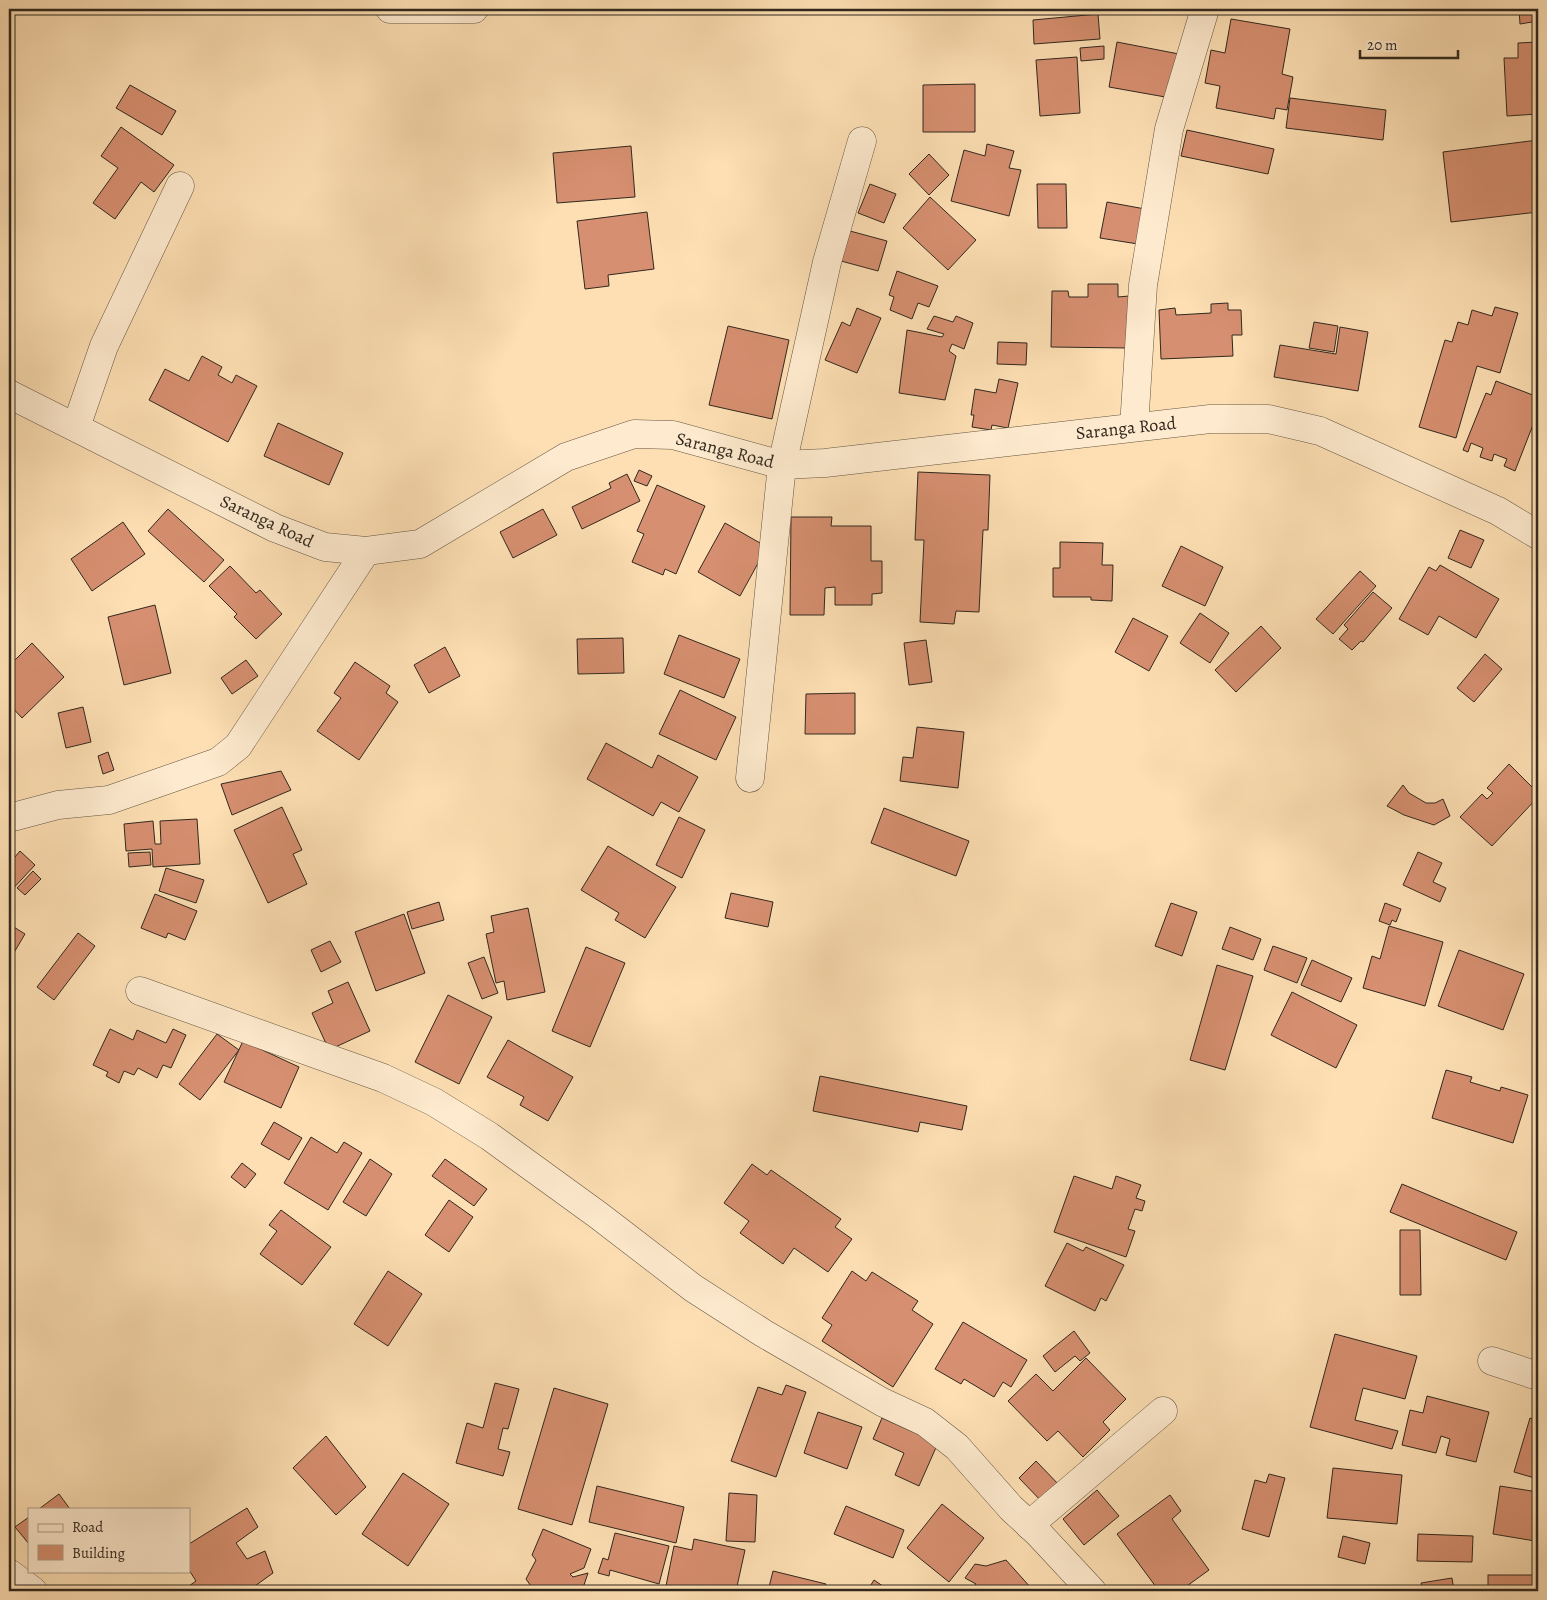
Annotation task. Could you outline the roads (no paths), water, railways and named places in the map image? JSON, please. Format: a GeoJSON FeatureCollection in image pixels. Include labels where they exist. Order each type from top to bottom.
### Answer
{"type":"FeatureCollection","features":[{"type":"Feature","properties":{"kind":"street"},"geometry":{"type":"LineString","coordinates":[[390,9],[474,9]]}},
{"type":"Feature","properties":{"kind":"street"},"geometry":{"type":"LineString","coordinates":[[1134,428],[1143,285],[1169,129],[1205,9]]}},
{"type":"Feature","properties":{"kind":"street"},"geometry":{"type":"LineString","coordinates":[[750,778],[782,465],[827,262],[862,141]]}},
{"type":"Feature","properties":{"kind":"street"},"geometry":{"type":"LineString","coordinates":[[76,426],[104,346],[180,186]]}},
{"type":"Feature","properties":{"kind":"street","name":"Saranga Road"},"geometry":{"type":"LineString","coordinates":[[9,394],[76,426],[275,528],[325,547],[366,551],[420,544],[566,457],[634,434],[673,435],[782,465],[825,463],[1210,419],[1268,419],[1320,431],[1498,511],[1538,535]]}},
{"type":"Feature","properties":{"kind":"street"},"geometry":{"type":"LineString","coordinates":[[9,818],[58,806],[109,800],[218,762],[238,746],[366,551]]}},
{"type":"Feature","properties":{"kind":"street"},"geometry":{"type":"LineString","coordinates":[[140,991],[383,1078],[434,1102],[489,1136],[598,1215],[693,1288],[763,1333],[882,1402],[925,1422],[957,1447],[1011,1508],[1092,1591]]}},
{"type":"Feature","properties":{"kind":"street"},"geometry":{"type":"LineString","coordinates":[[1492,1361],[1538,1376]]}},
{"type":"Feature","properties":{"kind":"street"},"geometry":{"type":"LineString","coordinates":[[1029,1525],[1163,1411]]}},
{"type":"Feature","properties":{"kind":"street"},"geometry":{"type":"LineString","coordinates":[[9,1573],[33,1591]]}}]}
